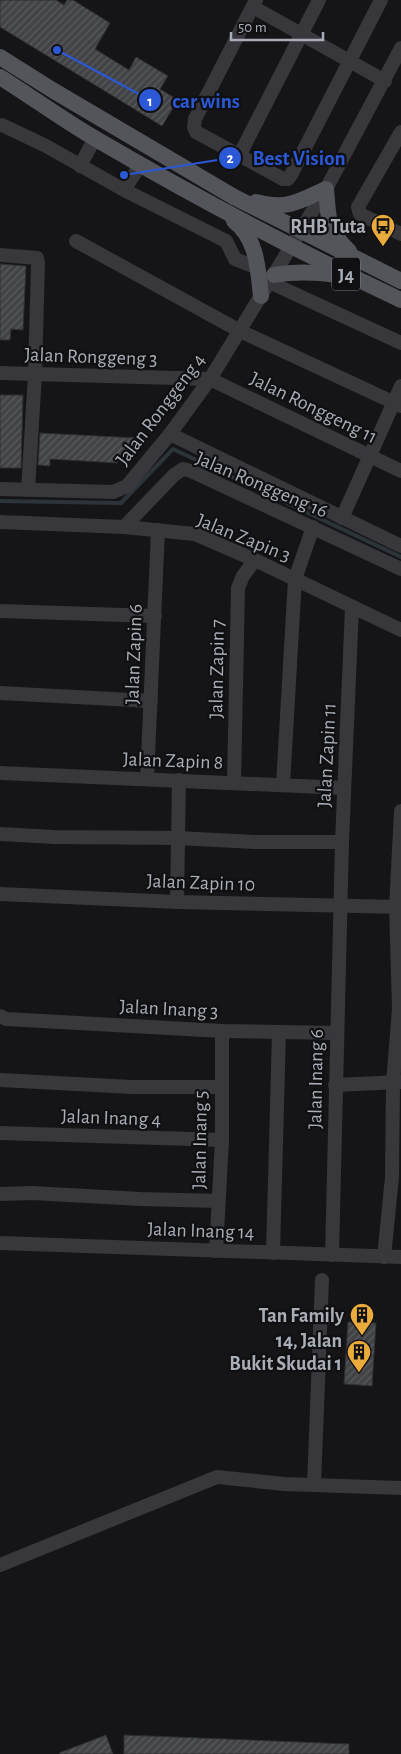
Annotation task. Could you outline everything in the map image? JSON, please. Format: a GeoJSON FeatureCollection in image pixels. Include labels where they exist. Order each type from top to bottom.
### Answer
{"type":"FeatureCollection","features":[{"type":"Feature","properties":{"kind":"main road","name":"J4"},"geometry":{"type":"LineString","coordinates":[[0,57],[54,91],[234,196],[401,281]]}},
{"type":"Feature","properties":{"kind":"main road","name":"J4"},"geometry":{"type":"LineString","coordinates":[[0,77],[95,138],[206,201],[401,300]]}},
{"type":"Feature","properties":{"kind":"main road"},"geometry":{"type":"LineString","coordinates":[[234,196],[269,205],[285,206],[326,189],[328,218],[335,238],[357,260]]}},
{"type":"Feature","properties":{"kind":"main road"},"geometry":{"type":"LineString","coordinates":[[206,201],[243,227],[250,240],[258,268],[268,284],[301,272],[317,272],[355,278]]}},
{"type":"Feature","properties":{"kind":"street"},"geometry":{"type":"LineString","coordinates":[[239,156],[319,0]]}},
{"type":"Feature","properties":{"kind":"street"},"geometry":{"type":"LineString","coordinates":[[381,0],[349,60],[292,173],[288,179],[283,179],[239,156],[196,132],[194,127],[195,119],[254,4],[301,34],[349,60],[385,81]]}},
{"type":"Feature","properties":{"kind":"street","name":"Jalan Ronggeng 4"},"geometry":{"type":"LineString","coordinates":[[0,489],[113,492],[127,486],[170,434],[210,379],[326,189],[401,48]]}},
{"type":"Feature","properties":{"kind":"street"},"geometry":{"type":"LineString","coordinates":[[2,125],[46,146],[124,190],[226,241],[235,258],[258,268]]}},
{"type":"Feature","properties":{"kind":"street"},"geometry":{"type":"LineString","coordinates":[[401,132],[358,207],[360,214],[401,234]]}},
{"type":"Feature","properties":{"kind":"street"},"geometry":{"type":"LineString","coordinates":[[80,166],[95,138]]}},
{"type":"Feature","properties":{"kind":"street"},"geometry":{"type":"LineString","coordinates":[[124,190],[141,164]]}},
{"type":"Feature","properties":{"kind":"street"},"geometry":{"type":"LineString","coordinates":[[76,241],[240,331],[397,404]]}},
{"type":"Feature","properties":{"kind":"street"},"geometry":{"type":"LineString","coordinates":[[0,255],[37,258],[35,374],[28,490]]}},
{"type":"Feature","properties":{"kind":"street"},"geometry":{"type":"LineString","coordinates":[[268,284],[401,343]]}},
{"type":"Feature","properties":{"kind":"street","name":"Jalan Ronggeng 3"},"geometry":{"type":"LineString","coordinates":[[0,374],[210,379]]}},
{"type":"Feature","properties":{"kind":"street","name":"Jalan Ronggeng 11"},"geometry":{"type":"LineString","coordinates":[[210,379],[401,471]]}},
{"type":"Feature","properties":{"kind":"street"},"geometry":{"type":"LineString","coordinates":[[342,518],[370,456],[397,404],[401,386]]}},
{"type":"Feature","properties":{"kind":"street","name":"Jalan Ronggeng 16"},"geometry":{"type":"LineString","coordinates":[[170,434],[401,546]]}},
{"type":"Feature","properties":{"kind":"street","name":"Jalan Ronggeng 16"},"geometry":{"type":"LineString","coordinates":[[124,527],[182,469],[191,471],[401,568]]}},
{"type":"Feature","properties":{"kind":"street","name":"Jalan Zapin 3"},"geometry":{"type":"LineString","coordinates":[[0,522],[124,527],[195,534],[255,560],[401,630]]}},
{"type":"Feature","properties":{"kind":"street"},"geometry":{"type":"LineString","coordinates":[[282,785],[295,580],[313,527]]}},
{"type":"Feature","properties":{"kind":"street","name":"Jalan Zapin 6"},"geometry":{"type":"LineString","coordinates":[[147,779],[158,530]]}},
{"type":"Feature","properties":{"kind":"street","name":"Jalan Zapin 7"},"geometry":{"type":"LineString","coordinates":[[234,783],[238,588],[243,576],[255,560]]}},
{"type":"Feature","properties":{"kind":"street","name":"Jalan Zapin 11"},"geometry":{"type":"LineString","coordinates":[[341,905],[352,607]]}},
{"type":"Feature","properties":{"kind":"street"},"geometry":{"type":"LineString","coordinates":[[0,611],[155,616]]}},
{"type":"Feature","properties":{"kind":"street"},"geometry":{"type":"LineString","coordinates":[[0,693],[151,701]]}},
{"type":"Feature","properties":{"kind":"street","name":"Jalan Zapin 8"},"geometry":{"type":"LineString","coordinates":[[0,773],[344,788]]}},
{"type":"Feature","properties":{"kind":"street"},"geometry":{"type":"LineString","coordinates":[[177,902],[178,780]]}},
{"type":"Feature","properties":{"kind":"street"},"geometry":{"type":"LineString","coordinates":[[384,1257],[392,1177],[397,1083],[401,811]]}},
{"type":"Feature","properties":{"kind":"street"},"geometry":{"type":"LineString","coordinates":[[0,834],[54,837],[178,838],[254,842],[342,842]]}},
{"type":"Feature","properties":{"kind":"street","name":"Jalan Zapin 10"},"geometry":{"type":"LineString","coordinates":[[0,894],[177,902],[399,907]]}},
{"type":"Feature","properties":{"kind":"street","name":"Jalan Inang 6"},"geometry":{"type":"LineString","coordinates":[[332,1255],[336,1033],[341,905]]}},
{"type":"Feature","properties":{"kind":"street","name":"Jalan Inang 3"},"geometry":{"type":"LineString","coordinates":[[0,1016],[6,1019],[222,1031],[336,1033]]}},
{"type":"Feature","properties":{"kind":"street","name":"Jalan Inang 5"},"geometry":{"type":"LineString","coordinates":[[216,1250],[222,1140],[222,1031]]}},
{"type":"Feature","properties":{"kind":"street"},"geometry":{"type":"LineString","coordinates":[[272,1253],[279,1032]]}},
{"type":"Feature","properties":{"kind":"street"},"geometry":{"type":"LineString","coordinates":[[0,1080],[132,1087],[221,1087]]}},
{"type":"Feature","properties":{"kind":"street"},"geometry":{"type":"LineString","coordinates":[[335,1085],[397,1083]]}},
{"type":"Feature","properties":{"kind":"street","name":"Jalan Inang 4"},"geometry":{"type":"LineString","coordinates":[[0,1133],[222,1140]]}},
{"type":"Feature","properties":{"kind":"street"},"geometry":{"type":"LineString","coordinates":[[0,1194],[32,1193],[218,1201]]}},
{"type":"Feature","properties":{"kind":"street","name":"Jalan Inang 14"},"geometry":{"type":"LineString","coordinates":[[0,1242],[401,1258]]}},
{"type":"Feature","properties":{"kind":"street"},"geometry":{"type":"LineString","coordinates":[[314,1485],[322,1280]]}},
{"type":"Feature","properties":{"kind":"street"},"geometry":{"type":"LineString","coordinates":[[0,1565],[217,1477],[314,1485],[401,1488]]}},
{"type":"Feature","properties":{"kind":"building"},"geometry":{"type":"Polygon","coordinates":[[[0,0],[56,0],[64,5],[67,0],[73,0],[110,23],[95,49],[129,70],[136,57],[168,76],[160,89],[178,100],[162,126],[0,27],[0,0]]]}},
{"type":"Feature","properties":{"kind":"building"},"geometry":{"type":"Polygon","coordinates":[[[0,264],[26,266],[23,330],[11,329],[10,340],[0,340],[0,264]]]}},
{"type":"Feature","properties":{"kind":"building"},"geometry":{"type":"Polygon","coordinates":[[[0,395],[23,395],[21,468],[0,468],[0,395]]]}},
{"type":"Feature","properties":{"kind":"building"},"geometry":{"type":"Polygon","coordinates":[[[40,433],[137,438],[136,444],[117,463],[50,459],[50,466],[38,465],[40,433]]]}},
{"type":"Feature","properties":{"kind":"building"},"geometry":{"type":"Polygon","coordinates":[[[348,1322],[376,1323],[372,1386],[344,1384],[348,1322]]]}},
{"type":"Feature","properties":{"kind":"building"},"geometry":{"type":"Polygon","coordinates":[[[106,1735],[113,1754],[59,1753],[106,1735]]]}},
{"type":"Feature","properties":{"kind":"building"},"geometry":{"type":"Polygon","coordinates":[[[124,1735],[349,1744],[349,1754],[124,1754],[124,1735]]]}},
{"type":"Feature","properties":{"kind":"waterway"},"geometry":{"type":"LineString","coordinates":[[0,501],[121,503],[173,449],[401,557]]}},
{"type":"Feature","properties":{"kind":"place","name":"car wins"},"geometry":{"type":"Point","coordinates":[57,50]}},
{"type":"Feature","properties":{"kind":"place","name":"Best Vision"},"geometry":{"type":"Point","coordinates":[124,175]}},
{"type":"Feature","properties":{"kind":"place","name":"RHB Tuta"},"geometry":{"type":"Point","coordinates":[383,247]}},
{"type":"Feature","properties":{"kind":"place","name":"Tan Family"},"geometry":{"type":"Point","coordinates":[362,1336]}},
{"type":"Feature","properties":{"kind":"place","name":"14, Jalan Bukit Skudai 1"},"geometry":{"type":"Point","coordinates":[359,1373]}}]}
